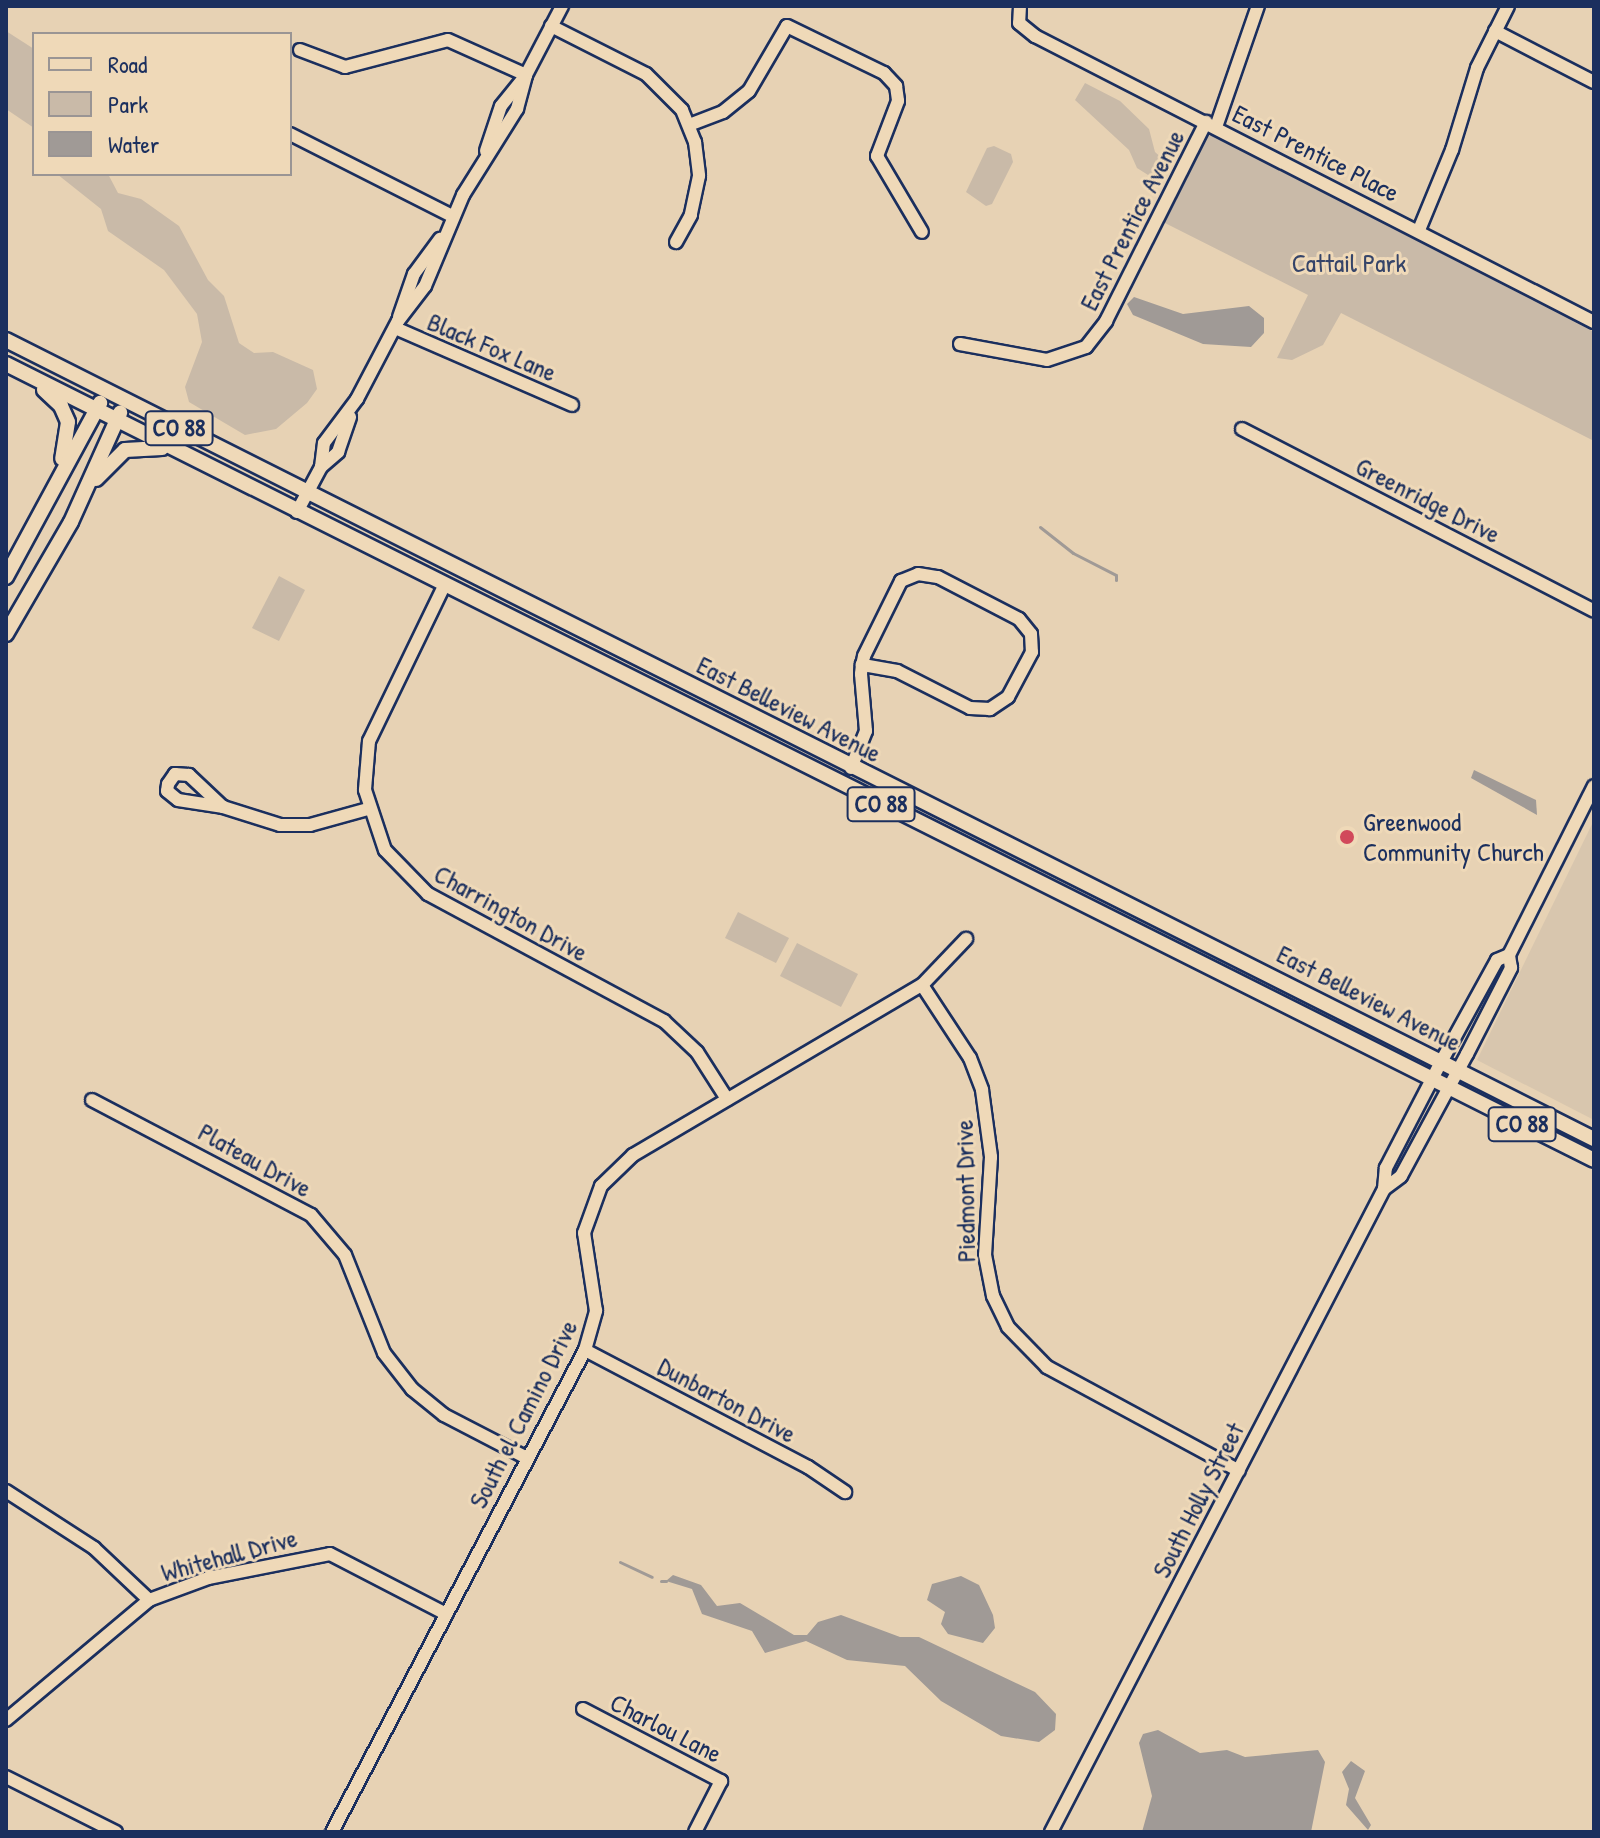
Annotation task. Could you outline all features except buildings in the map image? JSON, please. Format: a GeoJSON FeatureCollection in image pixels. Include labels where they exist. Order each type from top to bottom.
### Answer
{"type":"FeatureCollection","features":[{"type":"Feature","properties":{"kind":"main road","name":"East Belleview Avenue"},"geometry":{"type":"LineString","coordinates":[[6,340],[851,768],[1594,1139]]}},
{"type":"Feature","properties":{"kind":"main road","name":"East Belleview Avenue"},"geometry":{"type":"LineString","coordinates":[[6,364],[1594,1160]]}},
{"type":"Feature","properties":{"kind":"main road"},"geometry":{"type":"LineString","coordinates":[[26,374],[61,406],[68,422],[57,477]]}},
{"type":"Feature","properties":{"kind":"main road"},"geometry":{"type":"LineString","coordinates":[[6,577],[105,392]]}},
{"type":"Feature","properties":{"kind":"main road"},"geometry":{"type":"LineString","coordinates":[[6,634],[86,492],[125,402]]}},
{"type":"Feature","properties":{"kind":"main road"},"geometry":{"type":"LineString","coordinates":[[86,492],[125,450],[144,446],[174,450]]}},
{"type":"Feature","properties":{"kind":"street"},"geometry":{"type":"LineString","coordinates":[[297,512],[321,467],[324,443],[357,399],[397,325],[414,274],[442,236],[486,151],[501,106],[526,75],[562,6]]}},
{"type":"Feature","properties":{"kind":"street","name":"East Prentice Place"},"geometry":{"type":"LineString","coordinates":[[1020,6],[1019,23],[1035,36],[1594,322]]}},
{"type":"Feature","properties":{"kind":"street","name":"East Prentice Avenue"},"geometry":{"type":"LineString","coordinates":[[960,344],[1047,360],[1086,347],[1106,321],[1211,125],[1258,6]]}},
{"type":"Feature","properties":{"kind":"street"},"geometry":{"type":"LineString","coordinates":[[1419,230],[1495,31],[1508,6]]}},
{"type":"Feature","properties":{"kind":"street"},"geometry":{"type":"LineString","coordinates":[[551,26],[646,74],[669,93],[689,125],[698,188],[676,242]]}},
{"type":"Feature","properties":{"kind":"street"},"geometry":{"type":"LineString","coordinates":[[689,125],[723,112],[749,91],[787,26],[884,73],[896,86],[898,101],[877,156],[922,232]]}},
{"type":"Feature","properties":{"kind":"street"},"geometry":{"type":"LineString","coordinates":[[1495,31],[1594,82]]}},
{"type":"Feature","properties":{"kind":"street"},"geometry":{"type":"LineString","coordinates":[[300,50],[345,67],[448,40],[526,75]]}},
{"type":"Feature","properties":{"kind":"street"},"geometry":{"type":"LineString","coordinates":[[292,135],[452,216]]}},
{"type":"Feature","properties":{"kind":"street","name":"Black Fox Lane"},"geometry":{"type":"LineString","coordinates":[[397,325],[572,405]]}},
{"type":"Feature","properties":{"kind":"street","name":"Greenridge Drive"},"geometry":{"type":"LineString","coordinates":[[1242,429],[1594,611]]}},
{"type":"Feature","properties":{"kind":"street"},"geometry":{"type":"LineString","coordinates":[[851,768],[866,731],[862,665],[897,585],[918,574],[938,577],[1019,619],[1031,634],[1032,652],[1008,697],[990,709],[970,708],[897,671],[862,665]]}},
{"type":"Feature","properties":{"kind":"street","name":"Charrington Drive"},"geometry":{"type":"LineString","coordinates":[[445,584],[369,741],[364,776],[368,809],[385,850],[413,883],[664,1021],[697,1052],[727,1099]]}},
{"type":"Feature","properties":{"kind":"street","name":"South Holly Street"},"geometry":{"type":"LineString","coordinates":[[1384,1189],[1401,1176],[1458,1070],[1511,968],[1509,955],[1594,786]]}},
{"type":"Feature","properties":{"kind":"street"},"geometry":{"type":"LineString","coordinates":[[223,807],[293,826],[368,809]]}},
{"type":"Feature","properties":{"kind":"street","name":"South el Camino Drive"},"geometry":{"type":"LineString","coordinates":[[332,1832],[525,1457],[585,1350],[596,1311],[584,1249],[593,1199],[621,1164],[922,985],[966,939]]}},
{"type":"Feature","properties":{"kind":"street","name":"South Holly Street"},"geometry":{"type":"LineString","coordinates":[[1051,1832],[1384,1189],[1386,1168],[1432,1078],[1497,960],[1509,955]]}},
{"type":"Feature","properties":{"kind":"street","name":"Piedmont Drive"},"geometry":{"type":"LineString","coordinates":[[922,985],[970,1058],[982,1090],[991,1157],[985,1255],[993,1296],[1008,1327],[1047,1367],[1239,1471]]}},
{"type":"Feature","properties":{"kind":"street","name":"Plateau Drive"},"geometry":{"type":"LineString","coordinates":[[92,1100],[311,1215],[345,1255],[384,1353],[405,1382],[444,1415],[525,1457]]}},
{"type":"Feature","properties":{"kind":"street","name":"Dunbarton Drive"},"geometry":{"type":"LineString","coordinates":[[585,1350],[808,1467],[845,1492]]}},
{"type":"Feature","properties":{"kind":"street"},"geometry":{"type":"LineString","coordinates":[[6,1491],[94,1548],[149,1600]]}},
{"type":"Feature","properties":{"kind":"street","name":"Whitehall Drive"},"geometry":{"type":"LineString","coordinates":[[6,1720],[149,1600],[208,1578],[330,1554],[446,1614]]}},
{"type":"Feature","properties":{"kind":"street","name":"Charlou Lane"},"geometry":{"type":"LineString","coordinates":[[583,1709],[721,1781],[695,1832]]}},
{"type":"Feature","properties":{"kind":"street"},"geometry":{"type":"LineString","coordinates":[[6,1777],[116,1832]]}},
{"type":"Feature","properties":{"kind":"shaded area"},"geometry":{"type":"Polygon","coordinates":[[[1594,820],[1594,1120],[1477,1060],[1594,820]]]}},
{"type":"Feature","properties":{"kind":"green space"},"geometry":{"type":"Polygon","coordinates":[[[6,31],[32,48],[32,127],[6,109],[6,31]]]}},
{"type":"Feature","properties":{"kind":"green space"},"geometry":{"type":"Polygon","coordinates":[[[1085,83],[1120,101],[1149,129],[1155,152],[1164,160],[1161,178],[1156,180],[1137,168],[1129,150],[1075,100],[1085,83]]]}},
{"type":"Feature","properties":{"kind":"green space","name":"Cattail Park"},"geometry":{"type":"Polygon","coordinates":[[[1212,135],[1594,332],[1594,441],[1341,313],[1323,345],[1292,360],[1277,358],[1308,295],[1161,221],[1206,137],[1212,135]]]}},
{"type":"Feature","properties":{"kind":"green space"},"geometry":{"type":"Polygon","coordinates":[[[994,146],[1011,154],[1013,162],[992,204],[986,206],[966,192],[987,148],[994,146]]]}},
{"type":"Feature","properties":{"kind":"green space"},"geometry":{"type":"Polygon","coordinates":[[[60,176],[109,176],[118,193],[141,199],[179,226],[208,280],[224,296],[239,343],[254,353],[273,352],[313,370],[317,389],[307,403],[276,429],[245,435],[189,402],[185,387],[202,342],[197,314],[164,270],[108,231],[101,209],[60,176]]]}},
{"type":"Feature","properties":{"kind":"green space"},"geometry":{"type":"Polygon","coordinates":[[[279,576],[305,590],[279,641],[252,628],[279,576]]]}},
{"type":"Feature","properties":{"kind":"green space"},"geometry":{"type":"Polygon","coordinates":[[[738,912],[789,938],[776,963],[725,938],[738,912]]]}},
{"type":"Feature","properties":{"kind":"green space"},"geometry":{"type":"Polygon","coordinates":[[[797,943],[858,974],[841,1007],[780,976],[797,943]]]}},
{"type":"Feature","properties":{"kind":"water"},"geometry":{"type":"Polygon","coordinates":[[[1134,297],[1183,314],[1249,306],[1264,318],[1264,333],[1251,347],[1203,344],[1133,315],[1127,304],[1134,297]]]}},
{"type":"Feature","properties":{"kind":"water"},"geometry":{"type":"Polygon","coordinates":[[[1474,770],[1536,800],[1537,815],[1471,778],[1474,770]]]}},
{"type":"Feature","properties":{"kind":"water"},"geometry":{"type":"Polygon","coordinates":[[[673,1575],[701,1585],[717,1606],[740,1603],[794,1635],[807,1635],[818,1622],[841,1615],[900,1637],[919,1637],[1035,1692],[1056,1714],[1055,1730],[1039,1742],[1001,1736],[941,1701],[905,1666],[847,1660],[806,1641],[765,1653],[752,1631],[702,1614],[692,1589],[666,1581],[673,1575]]]}},
{"type":"Feature","properties":{"kind":"water"},"geometry":{"type":"Polygon","coordinates":[[[961,1576],[979,1585],[993,1615],[995,1628],[983,1643],[948,1634],[941,1624],[945,1612],[927,1600],[932,1584],[961,1576]]]}},
{"type":"Feature","properties":{"kind":"water"},"geometry":{"type":"Polygon","coordinates":[[[1158,1730],[1200,1753],[1227,1750],[1245,1757],[1318,1750],[1325,1762],[1311,1832],[1142,1832],[1152,1796],[1139,1743],[1143,1734],[1158,1730]]]}},
{"type":"Feature","properties":{"kind":"water"},"geometry":{"type":"Polygon","coordinates":[[[1351,1761],[1365,1771],[1355,1798],[1371,1825],[1368,1830],[1346,1805],[1349,1789],[1342,1772],[1351,1761]]]}},
{"type":"Feature","properties":{"kind":"waterway"},"geometry":{"type":"LineString","coordinates":[[1040,527],[1073,553],[1116,575],[1116,580]]}},
{"type":"Feature","properties":{"kind":"waterway"},"geometry":{"type":"LineString","coordinates":[[620,1562],[652,1577]]}},
{"type":"Feature","properties":{"kind":"waterway"},"geometry":{"type":"LineString","coordinates":[[661,1581],[666,1581]]}},
{"type":"Feature","properties":{"kind":"place","name":"Greenwood Community Church"},"geometry":{"type":"Point","coordinates":[1347,837]}}]}
